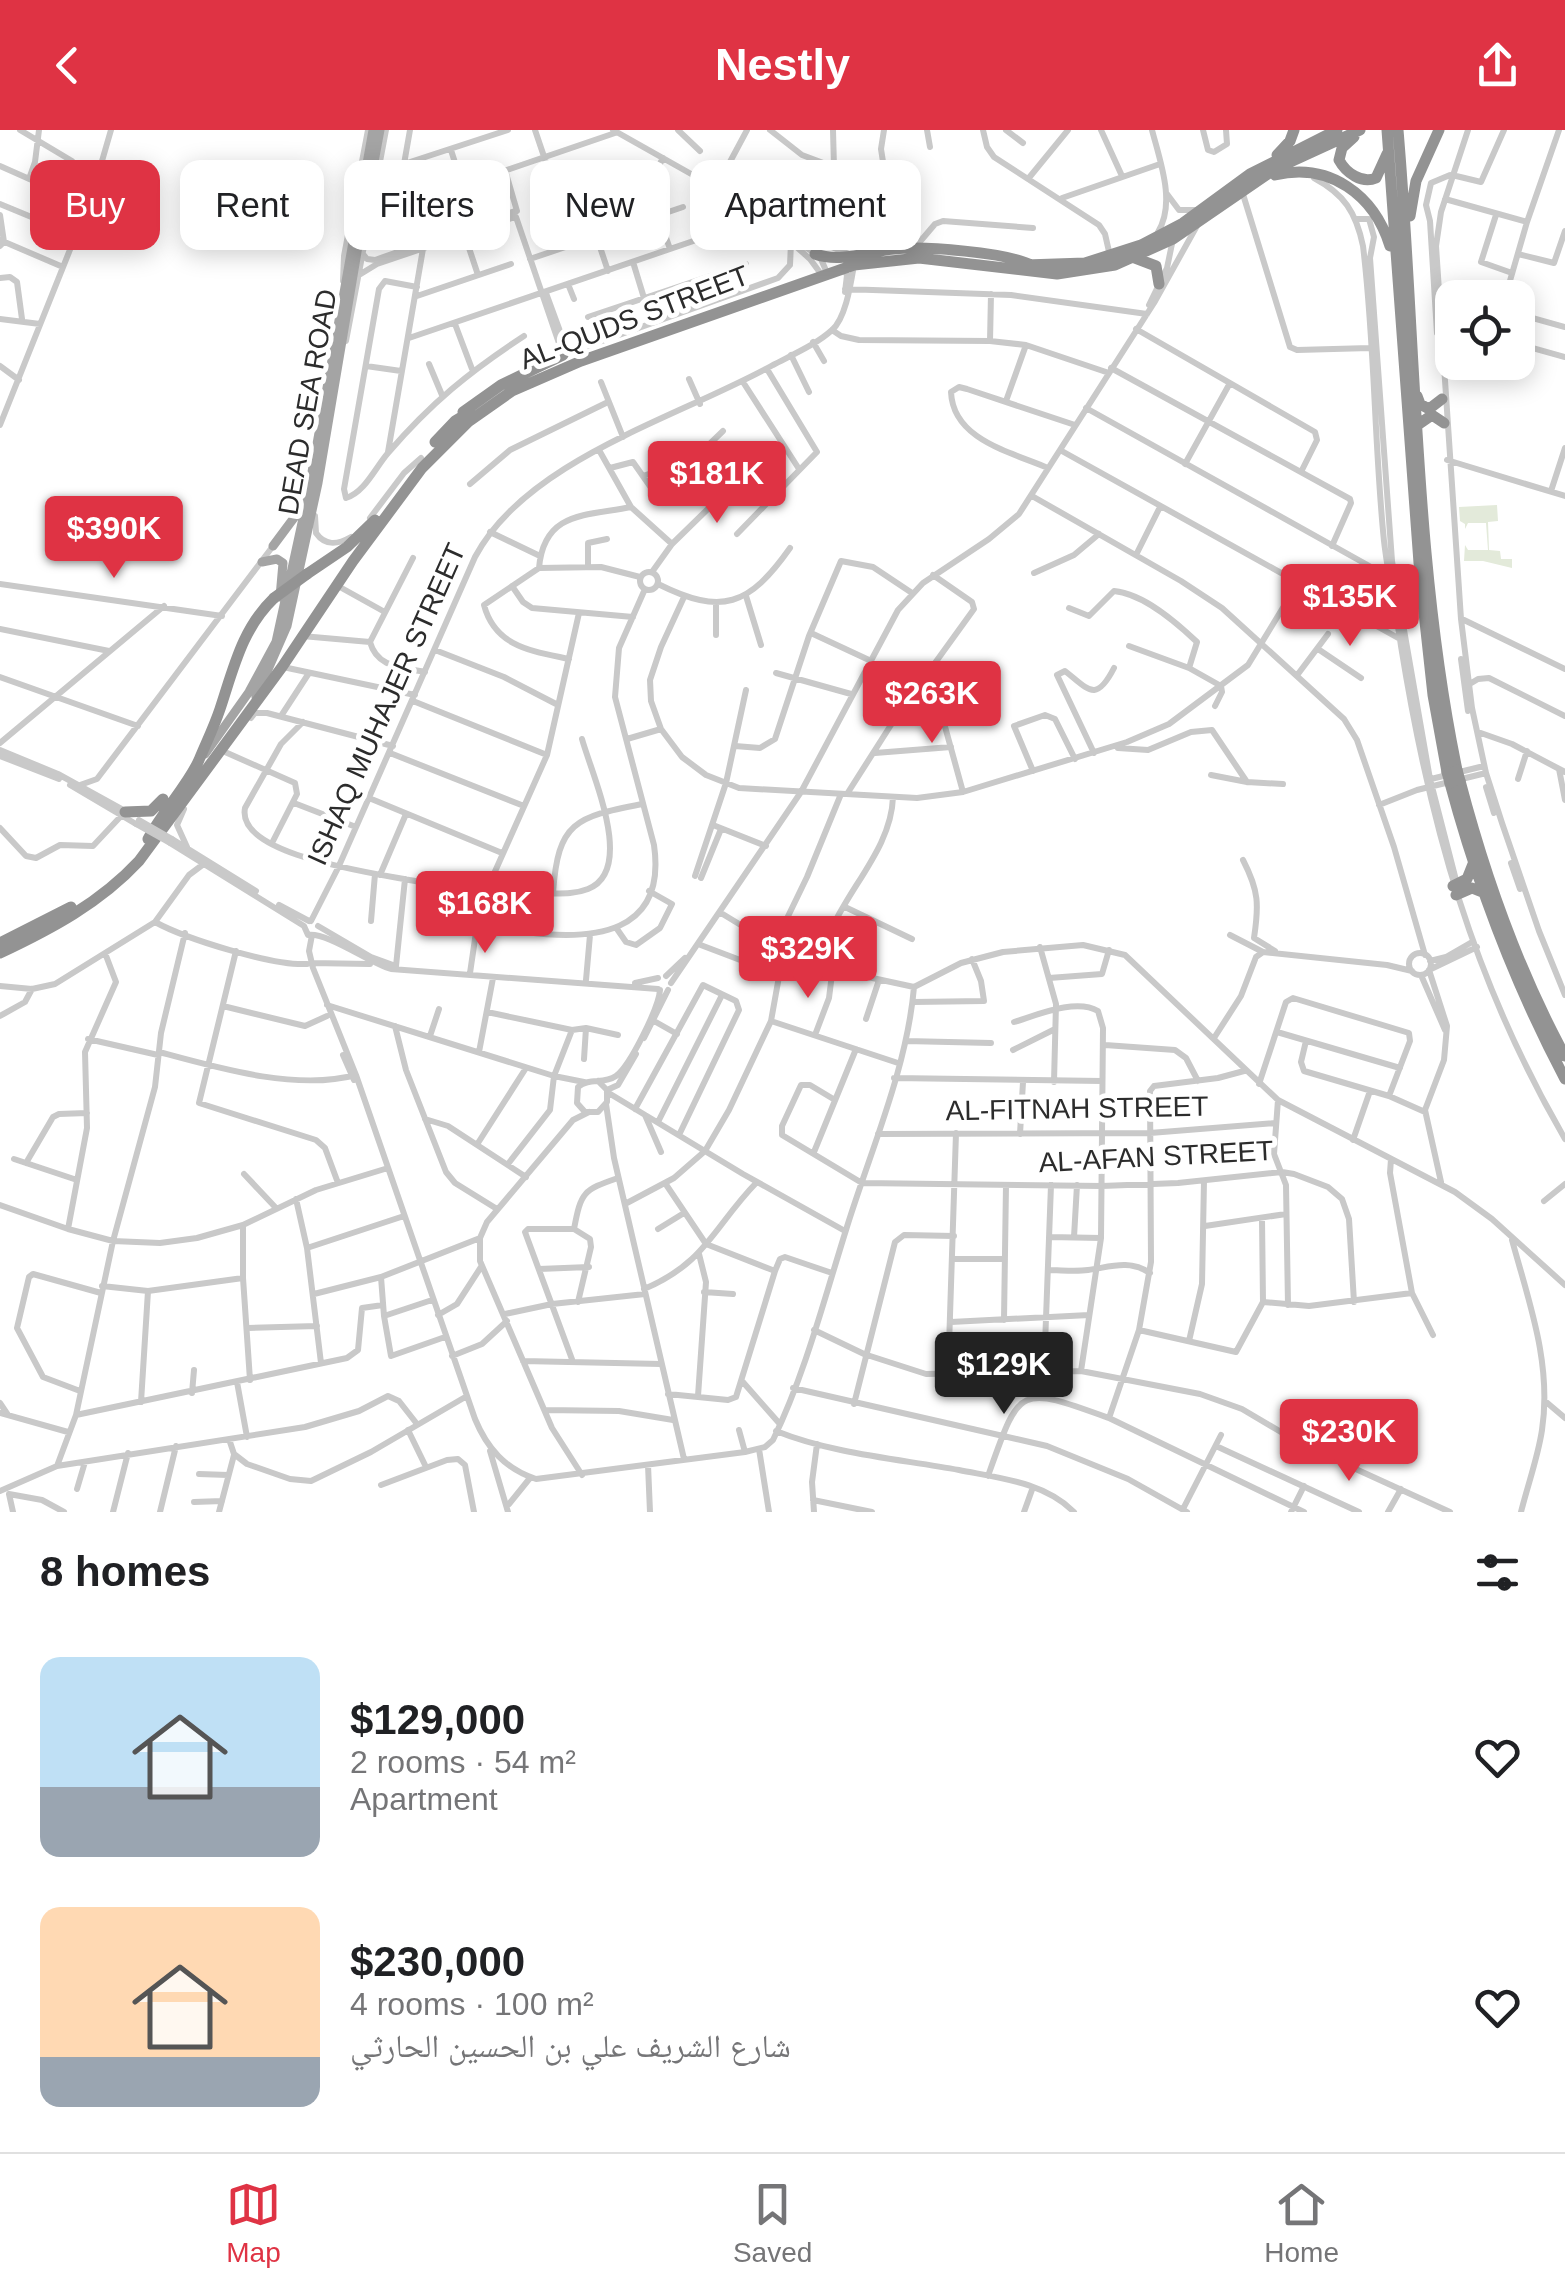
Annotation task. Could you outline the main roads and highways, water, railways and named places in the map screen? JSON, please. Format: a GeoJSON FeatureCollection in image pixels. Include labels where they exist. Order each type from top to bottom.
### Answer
{"type":"FeatureCollection","features":[{"type":"Feature","properties":{"kind":"highway"},"geometry":{"type":"LineString","coordinates":[[1264,166],[1290,141],[1294,130]]}},
{"type":"Feature","properties":{"kind":"highway","name":"AL-QUDS STREET"},"geometry":{"type":"LineString","coordinates":[[822,271],[878,256],[920,253],[1075,268],[1172,235],[1264,166],[1337,130]]}},
{"type":"Feature","properties":{"kind":"highway"},"geometry":{"type":"LineString","coordinates":[[1387,130],[1408,153],[1416,154],[1436,130]]}},
{"type":"Feature","properties":{"kind":"highway"},"geometry":{"type":"LineString","coordinates":[[1436,130],[1416,181],[1401,260],[1439,663],[1454,777],[1498,905],[1536,1000],[1565,1056]]}},
{"type":"Feature","properties":{"kind":"highway"},"geometry":{"type":"LineString","coordinates":[[1359,131],[1339,157],[1344,168],[1366,180],[1376,178],[1395,141]]}},
{"type":"Feature","properties":{"kind":"highway","name":"AL-QUDS STREET"},"geometry":{"type":"LineString","coordinates":[[484,405],[526,382],[850,263],[919,258],[1038,273],[1135,258],[1200,221],[1247,187],[1359,131]]}},
{"type":"Feature","properties":{"kind":"highway"},"geometry":{"type":"LineString","coordinates":[[1395,141],[1424,619],[1473,864],[1526,1002],[1565,1079]]}},
{"type":"Feature","properties":{"kind":"highway"},"geometry":{"type":"LineString","coordinates":[[1247,187],[1294,172],[1327,176],[1364,197],[1401,260]]}},
{"type":"Feature","properties":{"kind":"highway"},"geometry":{"type":"LineString","coordinates":[[816,254],[850,263],[918,246],[1007,258],[1033,266]]}},
{"type":"Feature","properties":{"kind":"highway"},"geometry":{"type":"LineString","coordinates":[[1135,258],[1156,266],[1159,284]]}},
{"type":"Feature","properties":{"kind":"highway"},"geometry":{"type":"LineString","coordinates":[[456,421],[501,385],[566,354]]}},
{"type":"Feature","properties":{"kind":"highway"},"geometry":{"type":"LineString","coordinates":[[1416,396],[1420,404],[1444,412],[1418,424]]}},
{"type":"Feature","properties":{"kind":"highway"},"geometry":{"type":"LineString","coordinates":[[0,943],[71,907],[114,876],[150,837],[197,764],[220,712],[246,633],[300,565],[348,547],[456,421],[484,405]]}},
{"type":"Feature","properties":{"kind":"highway"},"geometry":{"type":"LineString","coordinates":[[0,955],[80,910],[127,873],[153,843],[438,450],[484,405]]}},
{"type":"Feature","properties":{"kind":"highway"},"geometry":{"type":"LineString","coordinates":[[124,814],[151,812],[163,799],[206,734],[222,685],[230,673]]}},
{"type":"Feature","properties":{"kind":"highway"},"geometry":{"type":"LineString","coordinates":[[1473,864],[1470,876],[1456,889],[1482,892]]}},
{"type":"Feature","properties":{"kind":"main road"},"geometry":{"type":"LineString","coordinates":[[197,764],[249,692],[276,642],[300,565],[306,500],[377,130]]}},
{"type":"Feature","properties":{"kind":"main road","name":"DEAD SEA ROAD"},"geometry":{"type":"LineString","coordinates":[[250,709],[283,639],[318,483],[377,130]]}},
{"type":"Feature","properties":{"kind":"main road"},"geometry":{"type":"LineString","coordinates":[[273,546],[306,500]]}},
{"type":"Feature","properties":{"kind":"main road"},"geometry":{"type":"LineString","coordinates":[[262,562],[278,559],[284,567],[270,651]]}}]}
